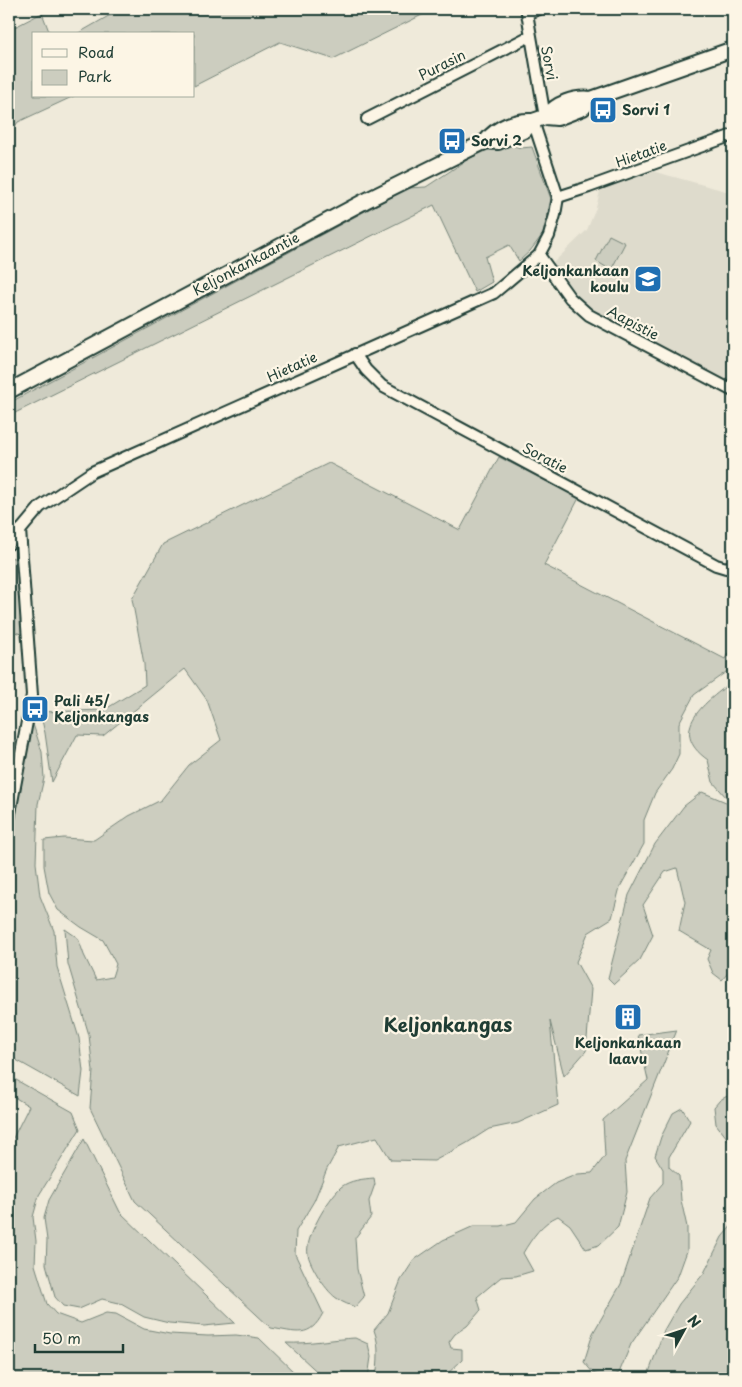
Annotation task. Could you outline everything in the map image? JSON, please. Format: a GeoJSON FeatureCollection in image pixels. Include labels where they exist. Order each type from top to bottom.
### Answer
{"type":"FeatureCollection","features":[{"type":"Feature","properties":{"kind":"main road","name":"Keljonkankaantie"},"geometry":{"type":"LineString","coordinates":[[9,391],[365,201],[486,141],[498,142],[525,130],[553,108],[580,98],[591,99],[733,49]]}},
{"type":"Feature","properties":{"kind":"street","name":"Sorvi"},"geometry":{"type":"LineString","coordinates":[[539,9],[527,13],[539,119]]}},
{"type":"Feature","properties":{"kind":"street","name":"Purasin"},"geometry":{"type":"LineString","coordinates":[[367,119],[530,36]]}},
{"type":"Feature","properties":{"kind":"street"},"geometry":{"type":"LineString","coordinates":[[539,119],[558,197]]}},
{"type":"Feature","properties":{"kind":"street","name":"Hietatie"},"geometry":{"type":"LineString","coordinates":[[9,544],[40,507],[92,472],[494,293],[539,255],[549,236],[558,197],[733,135]]}},
{"type":"Feature","properties":{"kind":"street","name":"Aapistie"},"geometry":{"type":"LineString","coordinates":[[539,255],[570,298],[589,315],[733,391]]}},
{"type":"Feature","properties":{"kind":"street","name":"Soratie"},"geometry":{"type":"LineString","coordinates":[[355,354],[366,370],[382,386],[716,566],[726,568],[733,565]]}},
{"type":"Feature","properties":{"kind":"street"},"geometry":{"type":"LineString","coordinates":[[9,818],[32,695],[20,530]]}},
{"type":"Feature","properties":{"kind":"shaded area","name":"Keljonkankaan koulu"},"geometry":{"type":"Polygon","coordinates":[[[652,171],[733,193],[733,384],[592,311],[573,294],[552,264],[587,230],[596,208],[600,191],[652,171]]]}},
{"type":"Feature","properties":{"kind":"green space"},"geometry":{"type":"Polygon","coordinates":[[[109,9],[432,9],[333,59],[280,42],[195,85],[195,32],[80,32],[112,14],[109,9]]]}},
{"type":"Feature","properties":{"kind":"green space"},"geometry":{"type":"Polygon","coordinates":[[[42,13],[49,32],[32,32],[32,98],[70,98],[18,122],[9,135],[9,30],[42,13]]]}},
{"type":"Feature","properties":{"kind":"green space"},"geometry":{"type":"Polygon","coordinates":[[[509,141],[511,145],[521,148],[532,147],[551,199],[543,234],[530,251],[519,261],[509,245],[485,257],[492,282],[475,292],[434,205],[9,416],[9,403],[408,188],[426,187],[470,158],[509,141]]]}},
{"type":"Feature","properties":{"kind":"green space"},"geometry":{"type":"Polygon","coordinates":[[[609,235],[625,243],[611,270],[596,261],[609,235]]]}},
{"type":"Feature","properties":{"kind":"green space"},"geometry":{"type":"Polygon","coordinates":[[[499,457],[579,498],[544,565],[725,659],[733,644],[733,667],[694,695],[679,723],[679,754],[672,769],[655,793],[644,820],[644,844],[620,887],[612,918],[588,933],[576,962],[591,989],[586,1051],[564,1076],[550,1021],[558,1105],[518,1123],[489,1129],[434,1161],[391,1160],[377,1137],[339,1147],[327,1169],[314,1201],[296,1231],[295,1254],[323,1313],[313,1327],[302,1332],[271,1328],[135,1201],[90,1108],[93,1071],[89,1035],[68,964],[65,929],[78,938],[96,980],[112,977],[116,964],[103,940],[58,910],[49,893],[44,866],[44,840],[64,838],[94,840],[129,816],[161,800],[189,765],[221,740],[207,700],[185,669],[103,736],[77,735],[52,782],[40,712],[104,710],[145,685],[144,664],[132,599],[163,544],[329,463],[460,530],[499,457]]]}},
{"type":"Feature","properties":{"kind":"green space"},"geometry":{"type":"Polygon","coordinates":[[[9,557],[18,559],[24,635],[9,630],[9,557]]]}},
{"type":"Feature","properties":{"kind":"green space"},"geometry":{"type":"Polygon","coordinates":[[[733,681],[733,796],[726,797],[713,782],[708,760],[696,749],[690,738],[690,727],[702,707],[733,681]]]}},
{"type":"Feature","properties":{"kind":"green space"},"geometry":{"type":"Polygon","coordinates":[[[31,718],[42,752],[44,778],[38,804],[36,863],[40,896],[54,931],[57,967],[79,1038],[83,1071],[80,1096],[9,1056],[9,864],[31,718]]]}},
{"type":"Feature","properties":{"kind":"green space"},"geometry":{"type":"Polygon","coordinates":[[[702,792],[733,805],[733,896],[727,912],[733,932],[732,968],[722,980],[713,973],[707,959],[711,950],[679,931],[685,902],[677,868],[665,872],[643,905],[653,935],[640,960],[614,984],[608,978],[629,895],[655,844],[684,806],[702,792]]]}},
{"type":"Feature","properties":{"kind":"green space"},"geometry":{"type":"Polygon","coordinates":[[[677,1030],[625,1161],[627,1192],[618,1227],[599,1245],[586,1249],[570,1225],[558,1216],[552,1219],[538,1232],[523,1253],[533,1271],[516,1276],[501,1277],[477,1297],[481,1310],[449,1342],[451,1348],[462,1349],[462,1360],[443,1378],[376,1378],[378,1348],[374,1330],[388,1313],[401,1280],[414,1260],[443,1240],[474,1226],[500,1226],[516,1222],[535,1199],[556,1183],[578,1174],[592,1173],[605,1156],[603,1120],[648,1080],[638,1035],[677,1030]]]}},
{"type":"Feature","properties":{"kind":"green space"},"geometry":{"type":"Polygon","coordinates":[[[9,1076],[73,1112],[80,1129],[39,1195],[33,1217],[36,1241],[35,1265],[47,1304],[56,1314],[81,1323],[106,1313],[116,1314],[144,1329],[170,1334],[236,1335],[259,1338],[300,1378],[9,1378],[9,1146],[29,1106],[9,1094],[9,1076]]]}},
{"type":"Feature","properties":{"kind":"green space"},"geometry":{"type":"Polygon","coordinates":[[[733,1093],[733,1150],[727,1138],[716,1124],[714,1107],[720,1100],[733,1093]]]}},
{"type":"Feature","properties":{"kind":"green space"},"geometry":{"type":"Polygon","coordinates":[[[682,1108],[690,1121],[669,1157],[669,1167],[679,1176],[681,1200],[687,1227],[687,1251],[678,1276],[631,1344],[619,1373],[607,1378],[593,1373],[584,1362],[593,1333],[621,1284],[650,1198],[663,1183],[663,1169],[655,1156],[661,1137],[673,1113],[682,1108]]]}},
{"type":"Feature","properties":{"kind":"green space"},"geometry":{"type":"Polygon","coordinates":[[[84,1139],[120,1212],[235,1323],[204,1326],[169,1323],[144,1317],[119,1303],[102,1299],[79,1309],[63,1306],[55,1297],[46,1264],[47,1240],[44,1218],[49,1200],[84,1139]]]}},
{"type":"Feature","properties":{"kind":"green space"},"geometry":{"type":"Polygon","coordinates":[[[374,1178],[375,1184],[369,1201],[371,1217],[355,1238],[357,1269],[364,1297],[355,1307],[346,1304],[334,1296],[324,1286],[310,1260],[308,1248],[318,1219],[341,1187],[352,1181],[374,1178]]]}},
{"type":"Feature","properties":{"kind":"green space"},"geometry":{"type":"Polygon","coordinates":[[[733,1224],[733,1378],[647,1378],[664,1330],[679,1304],[704,1273],[722,1237],[733,1224]]]}},
{"type":"Feature","properties":{"kind":"green space"},"geometry":{"type":"Polygon","coordinates":[[[355,1338],[368,1344],[371,1357],[368,1378],[324,1378],[286,1343],[303,1343],[355,1338]]]}},
{"type":"Feature","properties":{"kind":"place","name":"Sorvi 1"},"geometry":{"type":"Point","coordinates":[603,110]}},
{"type":"Feature","properties":{"kind":"place","name":"Sorvi 2"},"geometry":{"type":"Point","coordinates":[452,141]}},
{"type":"Feature","properties":{"kind":"place","name":"Keljonkankaan koulu"},"geometry":{"type":"Point","coordinates":[648,279]}},
{"type":"Feature","properties":{"kind":"place","name":"Pali 45/ Keljonkangas"},"geometry":{"type":"Point","coordinates":[35,709]}},
{"type":"Feature","properties":{"kind":"place","name":"Keljonkankaan laavu"},"geometry":{"type":"Point","coordinates":[628,1017]}},
{"type":"Feature","properties":{"kind":"district","name":"Keljonkangas"},"geometry":{"type":"Point","coordinates":[448,1025]}}]}
